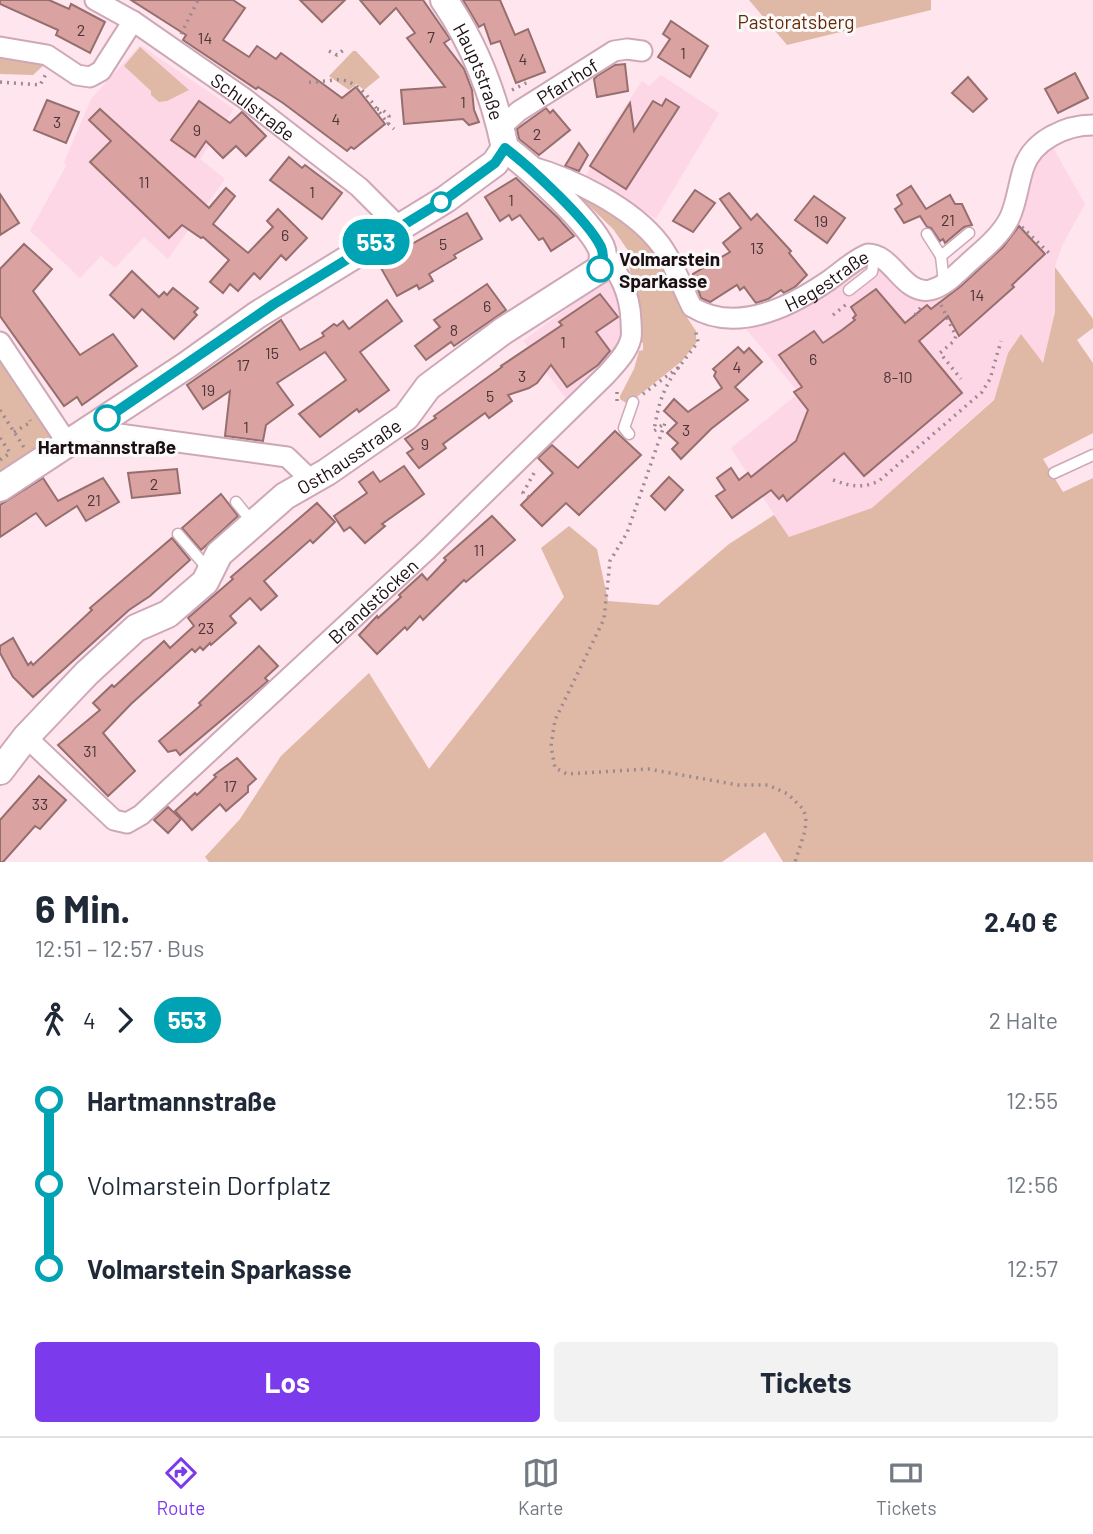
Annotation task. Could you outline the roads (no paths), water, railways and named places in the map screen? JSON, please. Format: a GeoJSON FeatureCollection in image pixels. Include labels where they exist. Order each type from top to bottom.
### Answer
{"type":"FeatureCollection","features":[{"type":"Feature","properties":{"kind":"street","name":"Schulstraße"},"geometry":{"type":"LineString","coordinates":[[95,0],[133,21],[302,141],[359,187],[400,228]]}},
{"type":"Feature","properties":{"kind":"street","name":"Hauptstraße"},"geometry":{"type":"LineString","coordinates":[[444,0],[475,51],[503,138]]}},
{"type":"Feature","properties":{"kind":"street"},"geometry":{"type":"LineString","coordinates":[[0,47],[47,55],[77,75],[90,77],[101,71],[133,21]]}},
{"type":"Feature","properties":{"kind":"street","name":"Pfarrhof"},"geometry":{"type":"LineString","coordinates":[[503,138],[519,111],[614,51],[642,51]]}},
{"type":"Feature","properties":{"kind":"street"},"geometry":{"type":"LineString","coordinates":[[941,292],[993,240],[1011,216],[1023,167],[1036,148],[1062,131],[1093,125]]}},
{"type":"Feature","properties":{"kind":"street"},"geometry":{"type":"LineString","coordinates":[[0,488],[257,315],[446,199],[495,163],[503,138],[591,232],[602,250]]}},
{"type":"Feature","properties":{"kind":"street","name":"Hegestraße"},"geometry":{"type":"LineString","coordinates":[[529,166],[556,174],[606,200],[647,229],[672,264],[692,307],[712,317],[731,318],[767,313],[800,300],[863,256],[874,254],[883,258],[914,286],[941,292]]}},
{"type":"Feature","properties":{"kind":"street","name":"Osthausstraße"},"geometry":{"type":"LineString","coordinates":[[0,771],[26,737],[87,673],[136,628],[169,614],[205,582],[219,554],[285,496],[312,481],[406,417],[428,387],[548,300],[600,269],[602,250]]}},
{"type":"Feature","properties":{"kind":"street","name":"Brandstöcken"},"geometry":{"type":"LineString","coordinates":[[26,737],[114,820],[127,823],[141,815],[428,549],[528,449],[570,413],[614,366],[631,338],[630,310],[621,275],[602,250]]}},
{"type":"Feature","properties":{"kind":"street"},"geometry":{"type":"LineString","coordinates":[[0,342],[79,437],[287,457],[312,481]]}},
{"type":"Feature","properties":{"kind":"lane"},"geometry":{"type":"LineString","coordinates":[[941,256],[969,233]]}},
{"type":"Feature","properties":{"kind":"lane"},"geometry":{"type":"LineString","coordinates":[[927,234],[941,256],[941,292]]}},
{"type":"Feature","properties":{"kind":"lane"},"geometry":{"type":"LineString","coordinates":[[849,290],[872,272],[874,254]]}},
{"type":"Feature","properties":{"kind":"lane"},"geometry":{"type":"LineString","coordinates":[[629,434],[624,428],[633,402]]}},
{"type":"Feature","properties":{"kind":"lane"},"geometry":{"type":"LineString","coordinates":[[1054,473],[1093,455]]}},
{"type":"Feature","properties":{"kind":"lane"},"geometry":{"type":"LineString","coordinates":[[236,502],[254,523]]}},
{"type":"Feature","properties":{"kind":"lane"},"geometry":{"type":"LineString","coordinates":[[178,534],[210,572]]}},
{"type":"Feature","properties":{"kind":"place","name":"Volmarstein Sparkasse"},"geometry":{"type":"Point","coordinates":[600,269]}},
{"type":"Feature","properties":{"kind":"place","name":"Hartmannstraße"},"geometry":{"type":"Point","coordinates":[107,418]}},
{"type":"Feature","properties":{"kind":"park label","name":"Pastoratsberg"},"geometry":{"type":"Point","coordinates":[796,21]}}]}
